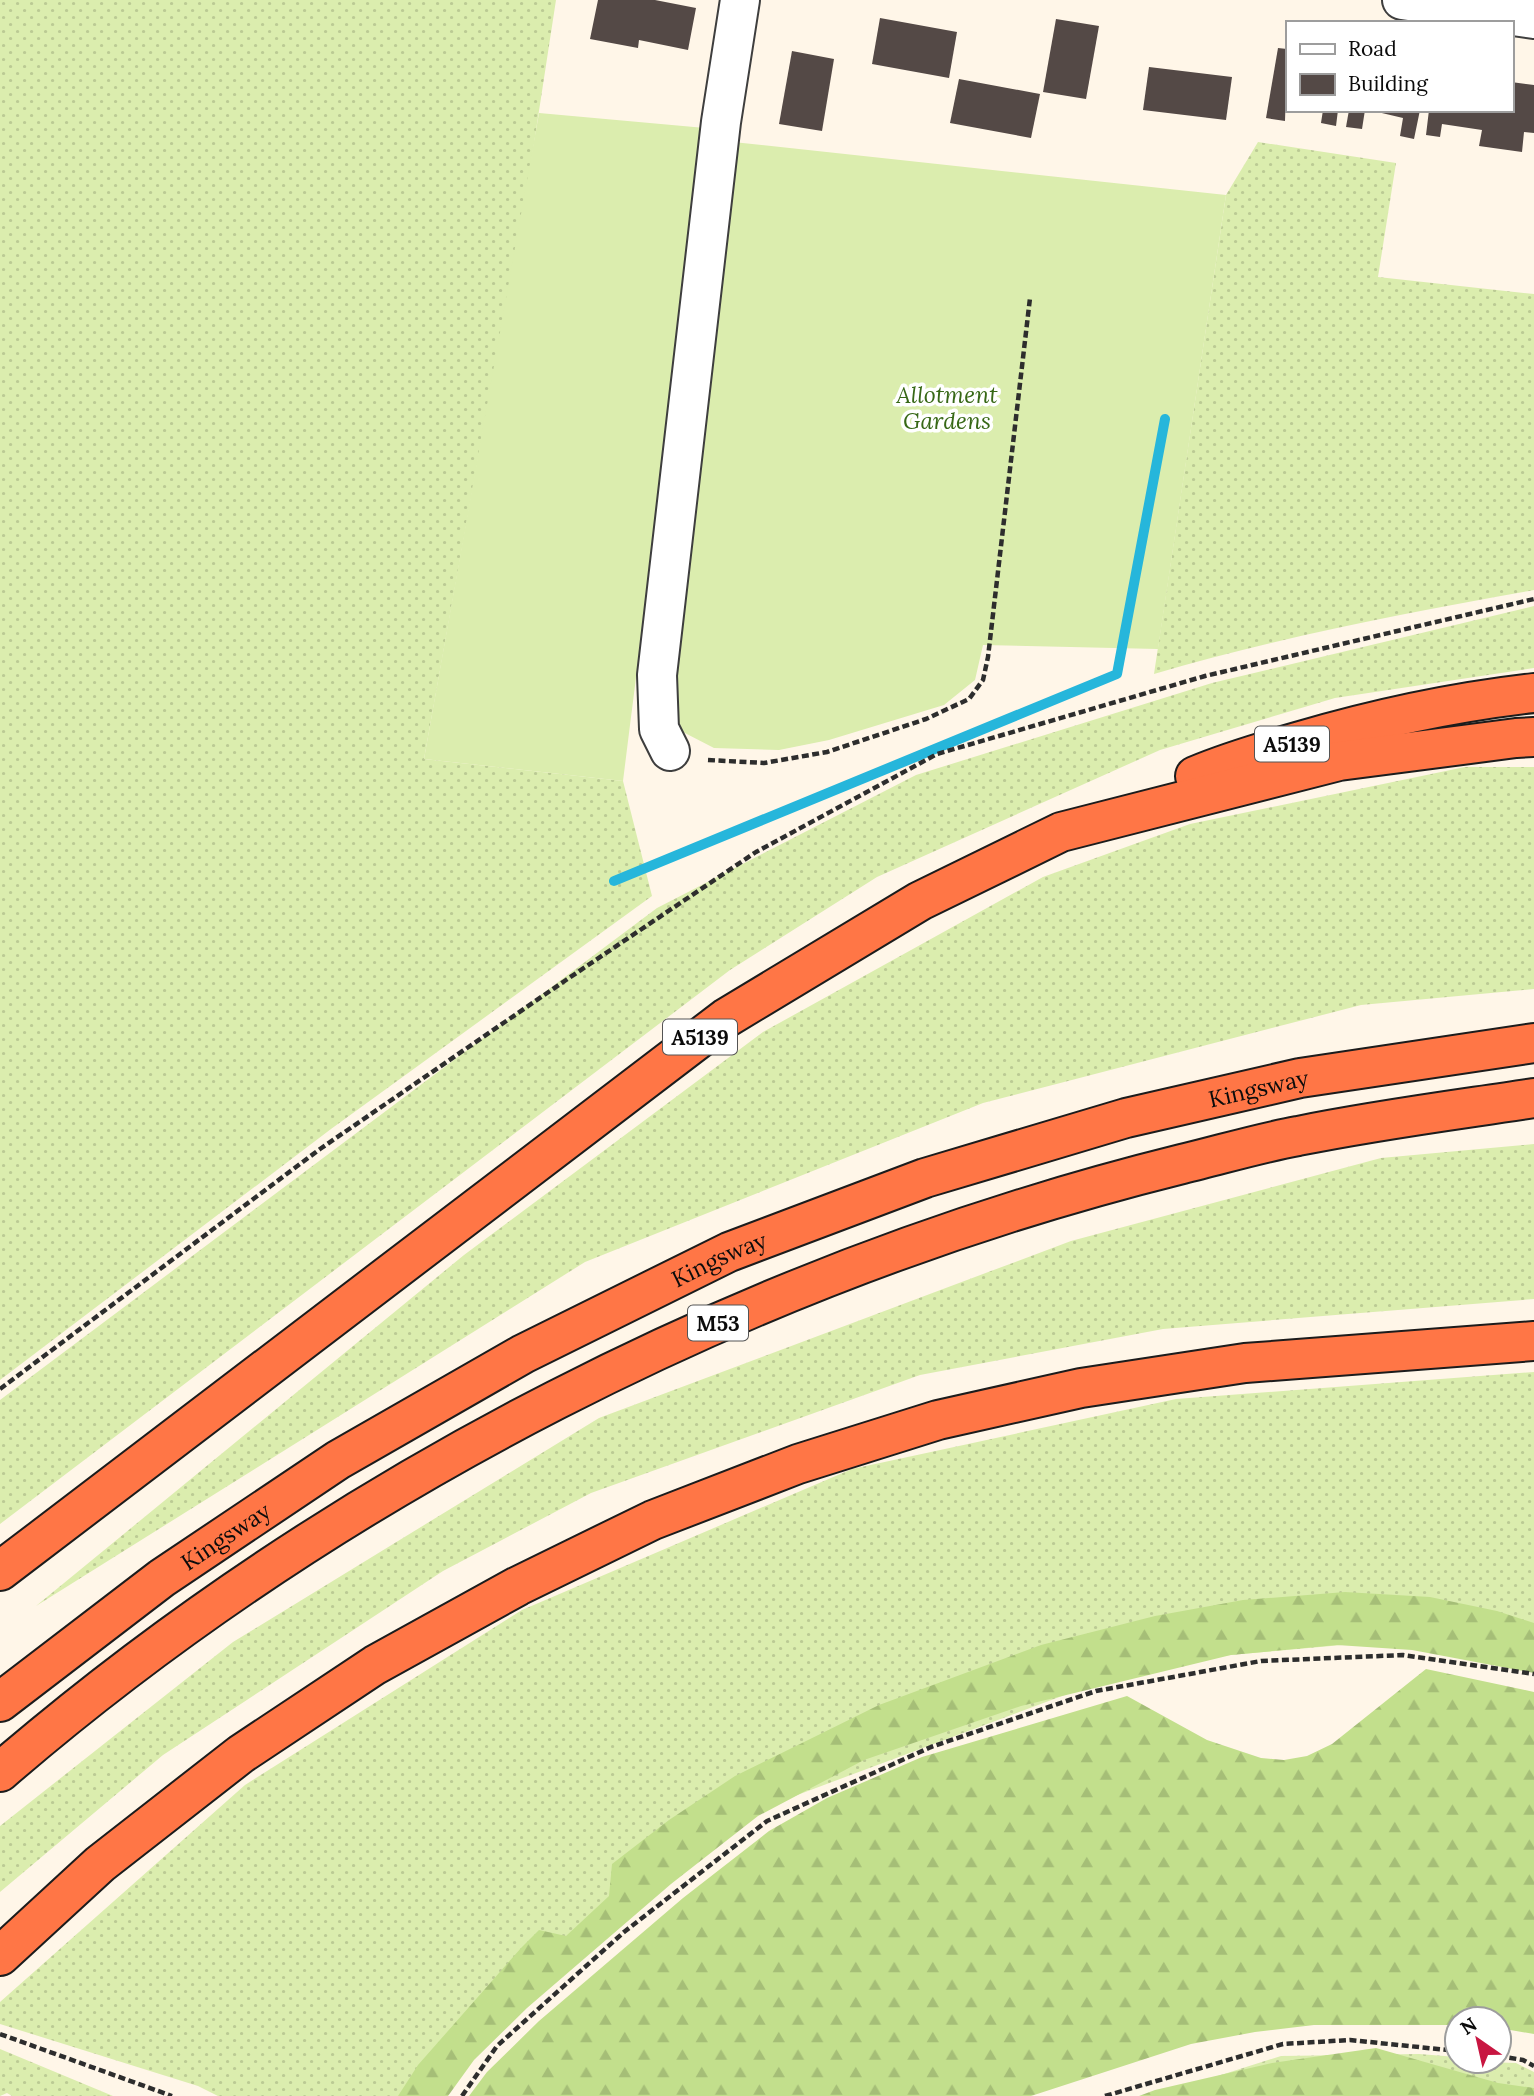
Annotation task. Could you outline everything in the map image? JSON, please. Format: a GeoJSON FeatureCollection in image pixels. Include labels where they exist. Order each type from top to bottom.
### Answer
{"type":"FeatureCollection","features":[{"type":"Feature","properties":{"kind":"highway","name":"A5139"},"geometry":{"type":"LineString","coordinates":[[0,1572],[726,1018],[920,901],[1060,832],[1225,763],[1363,723],[1488,698],[1534,693]]}},
{"type":"Feature","properties":{"kind":"highway","name":"A5139"},"geometry":{"type":"LineString","coordinates":[[1060,832],[1339,761],[1534,737]]}},
{"type":"Feature","properties":{"kind":"highway","name":"Kingsway"},"geometry":{"type":"LineString","coordinates":[[0,1702],[162,1578],[338,1460],[523,1353],[729,1252],[925,1178],[1126,1118],[1300,1078],[1534,1042]]}},
{"type":"Feature","properties":{"kind":"highway","name":"M53"},"geometry":{"type":"LineString","coordinates":[[0,1772],[64,1717],[200,1616],[376,1498],[564,1397],[728,1318],[922,1241],[1099,1185],[1297,1136],[1534,1098]]}},
{"type":"Feature","properties":{"kind":"highway"},"geometry":{"type":"LineString","coordinates":[[1,1955],[100,1864],[241,1754],[375,1665],[518,1586],[653,1520],[798,1464],[937,1420],[1081,1388],[1245,1363],[1534,1341]]}},
{"type":"Feature","properties":{"kind":"street"},"geometry":{"type":"LineString","coordinates":[[670,751],[659,729],[657,675],[719,136],[740,0]]}},
{"type":"Feature","properties":{"kind":"street"},"geometry":{"type":"LineString","coordinates":[[1402,0],[1456,4],[1534,19]]}},
{"type":"Feature","properties":{"kind":"path"},"geometry":{"type":"LineString","coordinates":[[670,751],[691,758],[764,763],[827,751],[926,719],[969,699],[983,680],[988,657],[1030,298]]}},
{"type":"Feature","properties":{"kind":"path"},"geometry":{"type":"LineString","coordinates":[[0,1389],[320,1149],[566,980],[756,852],[937,754],[1205,676],[1534,599]]}},
{"type":"Feature","properties":{"kind":"path"},"geometry":{"type":"LineString","coordinates":[[462,2096],[506,2037],[624,1932],[767,1821],[931,1747],[1096,1691],[1261,1661],[1403,1656],[1534,1674]]}},
{"type":"Feature","properties":{"kind":"path"},"geometry":{"type":"LineString","coordinates":[[0,2034],[172,2096]]}},
{"type":"Feature","properties":{"kind":"path"},"geometry":{"type":"LineString","coordinates":[[1105,2096],[1283,2044],[1350,2040],[1443,2050]]}},
{"type":"Feature","properties":{"kind":"path"},"geometry":{"type":"LineString","coordinates":[[1513,2058],[1534,2066]]}},
{"type":"Feature","properties":{"kind":"green space"},"geometry":{"type":"Polygon","coordinates":[[[0,0],[556,0],[529,176],[424,759],[623,781],[652,896],[331,1129],[0,1380],[0,0]]]}},
{"type":"Feature","properties":{"kind":"green space"},"geometry":{"type":"Polygon","coordinates":[[[539,113],[705,128],[623,781],[424,759],[539,113]]]}},
{"type":"Feature","properties":{"kind":"green space","name":"Allotment Gardens"},"geometry":{"type":"Polygon","coordinates":[[[733,142],[1226,195],[1158,649],[983,645],[975,680],[944,705],[829,740],[779,750],[714,748],[681,731],[670,708],[733,142]]]}},
{"type":"Feature","properties":{"kind":"green space"},"geometry":{"type":"Polygon","coordinates":[[[1258,142],[1396,163],[1378,277],[1534,294],[1534,590],[1295,637],[1154,674],[1226,195],[1258,142]]]}},
{"type":"Feature","properties":{"kind":"green space"},"geometry":{"type":"Polygon","coordinates":[[[1534,606],[1534,668],[1335,698],[1160,750],[877,877],[730,970],[0,1524],[0,1400],[657,908],[916,775],[1212,683],[1534,606]]]}},
{"type":"Feature","properties":{"kind":"green space"},"geometry":{"type":"Polygon","coordinates":[[[1465,767],[1534,767],[1534,989],[1361,1005],[983,1103],[585,1262],[36,1606],[464,1255],[763,1032],[1043,877],[1190,824],[1465,767]]]}},
{"type":"Feature","properties":{"kind":"green space"},"geometry":{"type":"Polygon","coordinates":[[[1534,1144],[1534,1299],[1163,1329],[920,1375],[591,1493],[443,1571],[163,1755],[0,1892],[0,1826],[233,1642],[599,1418],[1071,1241],[1381,1158],[1534,1144]]]}},
{"type":"Feature","properties":{"kind":"green space"},"geometry":{"type":"Polygon","coordinates":[[[1534,1372],[1534,1661],[1420,1638],[1153,1662],[741,1816],[514,2001],[439,2096],[218,2096],[198,2086],[0,2024],[0,2002],[245,1785],[522,1610],[852,1469],[1176,1399],[1534,1372]]]}},
{"type":"Feature","properties":{"kind":"green space"},"geometry":{"type":"Polygon","coordinates":[[[1345,1592],[1430,1597],[1497,1611],[1534,1623],[1534,1673],[1412,1650],[1337,1645],[1231,1655],[1021,1706],[864,1760],[758,1816],[671,1884],[527,2008],[474,2060],[448,2096],[398,2096],[418,2065],[539,1930],[566,1936],[609,1896],[612,1864],[669,1820],[735,1776],[879,1705],[1041,1645],[1155,1616],[1243,1600],[1345,1592]]]}},
{"type":"Feature","properties":{"kind":"green space"},"geometry":{"type":"Polygon","coordinates":[[[1426,1669],[1534,1692],[1534,2034],[1513,2030],[1513,2005],[1443,2005],[1443,2025],[1314,2025],[1255,2032],[1191,2044],[1031,2096],[469,2096],[487,2072],[539,2021],[683,1898],[769,1831],[827,1798],[922,1757],[1127,1696],[1207,1740],[1261,1758],[1284,1760],[1307,1756],[1332,1744],[1426,1669]]]}},
{"type":"Feature","properties":{"kind":"green space"},"geometry":{"type":"Polygon","coordinates":[[[1376,2048],[1443,2067],[1443,2075],[1470,2075],[1498,2083],[1534,2088],[1534,2096],[1139,2096],[1272,2063],[1376,2048]]]}},
{"type":"Feature","properties":{"kind":"green space"},"geometry":{"type":"Polygon","coordinates":[[[0,2049],[113,2096],[12,2096],[7,2093],[0,2096],[0,2049]]]}},
{"type":"Feature","properties":{"kind":"green space"},"geometry":{"type":"Polygon","coordinates":[[[1281,2056],[1443,2056],[1443,2075],[1513,2075],[1513,2063],[1516,2063],[1534,2072],[1534,2096],[1155,2096],[1281,2056]]]}},
{"type":"Feature","properties":{"kind":"building"},"geometry":{"type":"Polygon","coordinates":[[[598,0],[655,0],[696,8],[688,50],[639,40],[638,48],[590,39],[598,0]]]}},
{"type":"Feature","properties":{"kind":"building"},"geometry":{"type":"Polygon","coordinates":[[[880,18],[957,32],[949,78],[872,64],[880,18]]]}},
{"type":"Feature","properties":{"kind":"building"},"geometry":{"type":"Polygon","coordinates":[[[1056,19],[1099,26],[1086,99],[1043,92],[1056,19]]]}},
{"type":"Feature","properties":{"kind":"building"},"geometry":{"type":"Polygon","coordinates":[[[1278,48],[1286,49],[1285,121],[1266,118],[1278,48]]]}},
{"type":"Feature","properties":{"kind":"building"},"geometry":{"type":"Polygon","coordinates":[[[792,51],[834,59],[822,131],[779,124],[792,51]]]}},
{"type":"Feature","properties":{"kind":"building"},"geometry":{"type":"Polygon","coordinates":[[[1149,67],[1232,77],[1226,120],[1143,110],[1149,67]]]}},
{"type":"Feature","properties":{"kind":"building"},"geometry":{"type":"Polygon","coordinates":[[[959,79],[1040,94],[1031,138],[950,123],[959,79]]]}},
{"type":"Feature","properties":{"kind":"building"},"geometry":{"type":"Polygon","coordinates":[[[1513,82],[1534,85],[1534,133],[1524,132],[1522,152],[1479,146],[1482,130],[1442,124],[1440,137],[1426,135],[1429,112],[1513,112],[1513,82]]]}},
{"type":"Feature","properties":{"kind":"building"},"geometry":{"type":"Polygon","coordinates":[[[1323,112],[1338,112],[1336,126],[1321,123],[1323,112]]]}},
{"type":"Feature","properties":{"kind":"building"},"geometry":{"type":"Polygon","coordinates":[[[1349,112],[1365,112],[1362,129],[1346,127],[1349,112]]]}},
{"type":"Feature","properties":{"kind":"building"},"geometry":{"type":"Polygon","coordinates":[[[1378,112],[1420,112],[1414,139],[1400,136],[1403,118],[1378,112]]]}},
{"type":"Feature","properties":{"kind":"waterway"},"geometry":{"type":"LineString","coordinates":[[614,881],[1117,674],[1165,419]]}}]}
